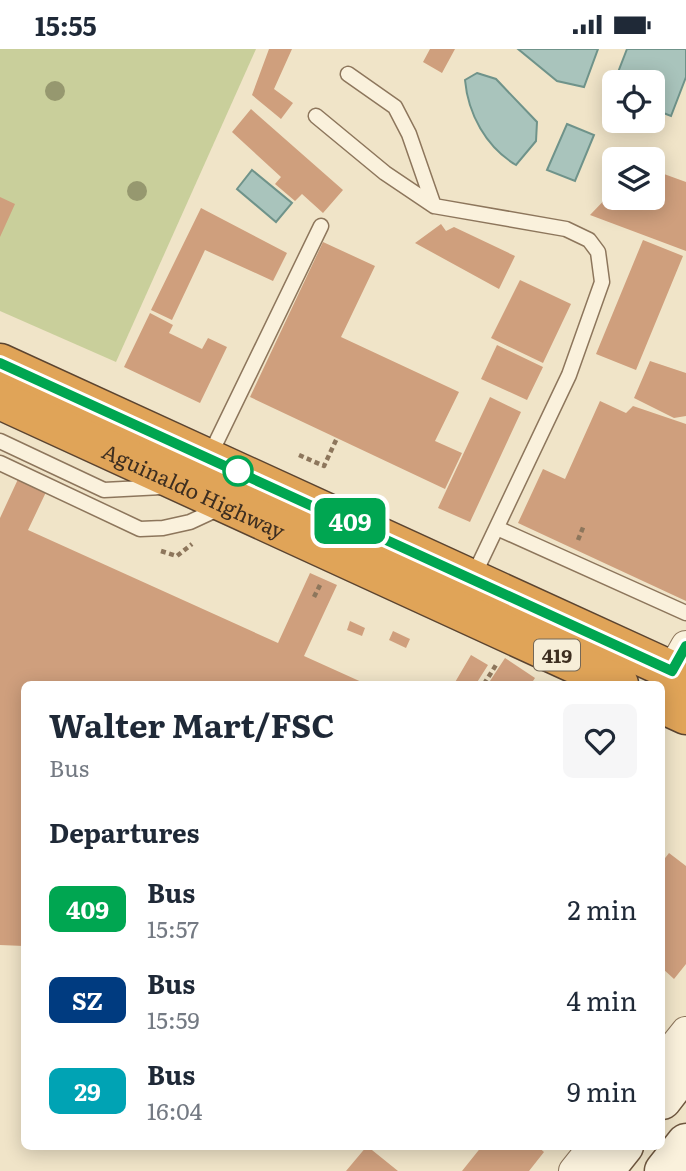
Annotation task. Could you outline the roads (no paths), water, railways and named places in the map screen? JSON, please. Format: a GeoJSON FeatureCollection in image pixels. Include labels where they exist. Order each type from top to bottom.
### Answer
{"type":"FeatureCollection","features":[{"type":"Feature","properties":{"kind":"highway","name":"Aguinaldo Highway"},"geometry":{"type":"LineString","coordinates":[[0,363],[201,473],[231,505],[612,681]]}},
{"type":"Feature","properties":{"kind":"highway","name":"Aguinaldo Highway"},"geometry":{"type":"LineString","coordinates":[[0,400],[201,473],[473,578],[676,675],[686,715]]}},
{"type":"Feature","properties":{"kind":"main road"},"geometry":{"type":"LineString","coordinates":[[665,1096],[686,1069]]}},
{"type":"Feature","properties":{"kind":"main road"},"geometry":{"type":"LineString","coordinates":[[664,1171],[686,1143]]}},
{"type":"Feature","properties":{"kind":"main road"},"geometry":{"type":"LineString","coordinates":[[604,1171],[621,1150]]}},
{"type":"Feature","properties":{"kind":"street"},"geometry":{"type":"LineString","coordinates":[[665,1058],[686,1032]]}},
{"type":"Feature","properties":{"kind":"street"},"geometry":{"type":"LineString","coordinates":[[574,1171],[591,1150]]}},
{"type":"Feature","properties":{"kind":"lane"},"geometry":{"type":"LineString","coordinates":[[348,74],[395,107],[409,134],[434,206]]}},
{"type":"Feature","properties":{"kind":"lane"},"geometry":{"type":"LineString","coordinates":[[316,116],[385,173],[434,206],[566,229],[589,240],[598,252],[602,282],[569,375],[473,578],[491,606],[495,625]]}},
{"type":"Feature","properties":{"kind":"lane"},"geometry":{"type":"LineString","coordinates":[[0,441],[104,490],[201,473],[321,226]]}},
{"type":"Feature","properties":{"kind":"lane"},"geometry":{"type":"LineString","coordinates":[[0,463],[140,529],[163,528],[190,521],[231,505]]}},
{"type":"Feature","properties":{"kind":"lane"},"geometry":{"type":"LineString","coordinates":[[497,528],[686,613]]}},
{"type":"Feature","properties":{"kind":"water"},"geometry":{"type":"Polygon","coordinates":[[[518,49],[598,49],[584,87],[557,81],[518,49]]]}},
{"type":"Feature","properties":{"kind":"water"},"geometry":{"type":"Polygon","coordinates":[[[627,49],[686,49],[686,77],[671,116],[665,114],[665,70],[619,70],[627,49]]]}},
{"type":"Feature","properties":{"kind":"water"},"geometry":{"type":"Polygon","coordinates":[[[477,73],[496,79],[537,122],[536,141],[516,165],[496,149],[480,129],[470,105],[465,80],[477,73]]]}},
{"type":"Feature","properties":{"kind":"water"},"geometry":{"type":"Polygon","coordinates":[[[567,124],[594,135],[575,181],[547,170],[567,124]]]}},
{"type":"Feature","properties":{"kind":"water"},"geometry":{"type":"Polygon","coordinates":[[[252,170],[292,203],[276,222],[237,189],[252,170]]]}}]}
